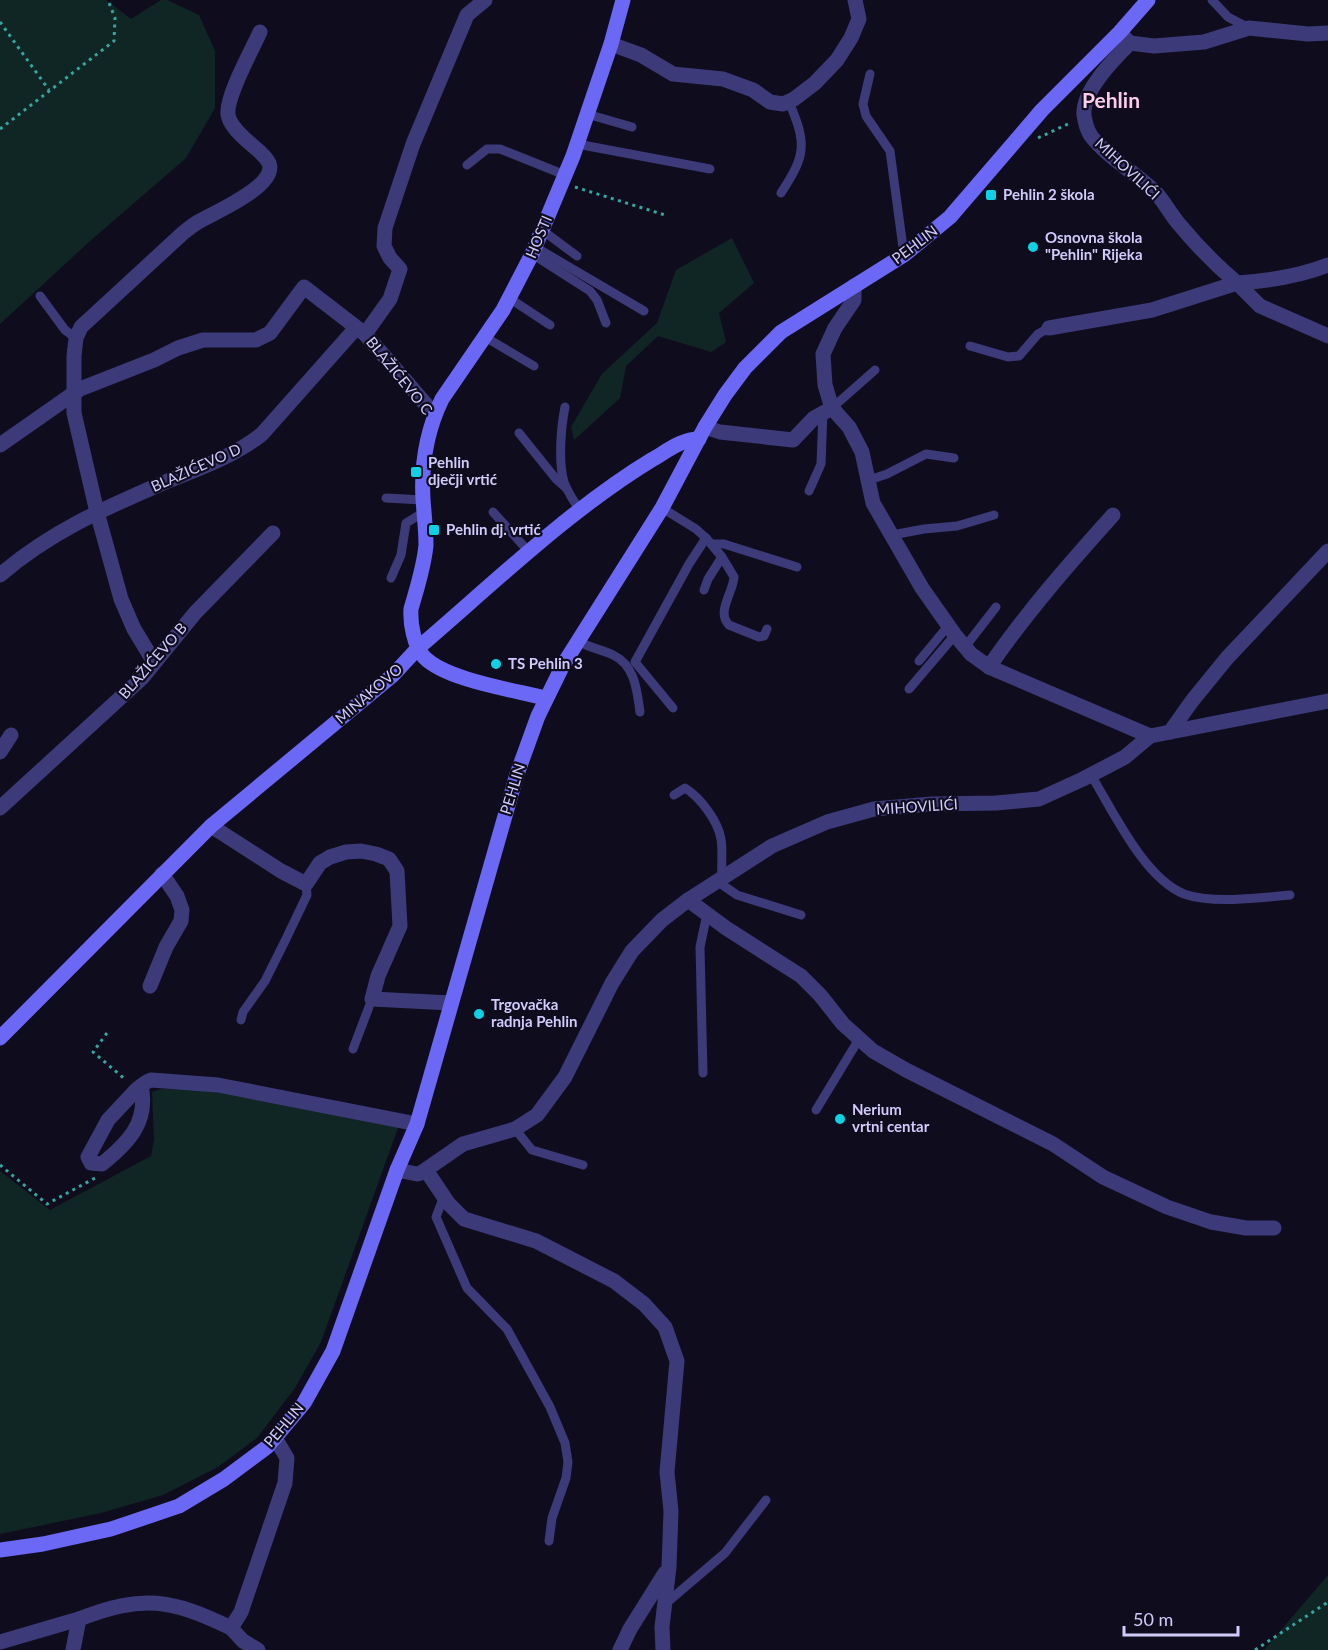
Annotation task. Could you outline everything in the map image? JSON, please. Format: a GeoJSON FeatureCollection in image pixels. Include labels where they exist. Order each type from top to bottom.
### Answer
{"type":"FeatureCollection","features":[{"type":"Feature","properties":{"kind":"main road","name":"HOSTI"},"geometry":{"type":"LineString","coordinates":[[435,415],[454,380],[485,338],[509,298],[568,180],[577,144],[611,44],[623,0]]}},
{"type":"Feature","properties":{"kind":"main road","name":"PEHLIN"},"geometry":{"type":"LineString","coordinates":[[0,1550],[43,1544],[111,1529],[179,1506],[224,1479],[267,1447],[304,1403],[333,1351],[398,1170],[417,1124],[517,774],[546,698],[578,641],[662,508],[702,433],[745,368],[781,332],[904,255],[950,217],[1042,110],[1125,38],[1149,0]]}},
{"type":"Feature","properties":{"kind":"main road","name":"BLAŽIĆEVO C"},"geometry":{"type":"LineString","coordinates":[[418,648],[410,617],[424,559],[425,453],[435,415]]}},
{"type":"Feature","properties":{"kind":"main road"},"geometry":{"type":"LineString","coordinates":[[546,698],[482,684],[464,677],[433,664],[418,648],[580,511],[633,472],[702,433]]}},
{"type":"Feature","properties":{"kind":"main road","name":"MINAKOVO"},"geometry":{"type":"LineString","coordinates":[[0,1038],[211,826],[393,675],[418,648]]}},
{"type":"Feature","properties":{"kind":"street"},"geometry":{"type":"LineString","coordinates":[[361,331],[390,299],[400,269],[390,258],[384,246],[385,228],[413,144],[467,15],[485,0]]}},
{"type":"Feature","properties":{"kind":"street"},"geometry":{"type":"LineString","coordinates":[[611,44],[641,55],[673,74],[723,79],[753,90],[770,102],[783,104],[815,84],[837,60],[851,38],[859,19],[855,0]]}},
{"type":"Feature","properties":{"kind":"street"},"geometry":{"type":"LineString","coordinates":[[1085,117],[1084,105],[1125,38],[1145,46],[1204,42],[1249,28],[1328,33]]}},
{"type":"Feature","properties":{"kind":"street"},"geometry":{"type":"LineString","coordinates":[[154,662],[134,629],[121,599],[97,512],[74,413],[76,338],[81,327],[183,233],[199,221],[232,205],[266,179],[269,163],[259,150],[244,138],[228,116],[228,103],[260,32]]}},
{"type":"Feature","properties":{"kind":"street","name":"MIHOVILIĆI"},"geometry":{"type":"LineString","coordinates":[[1085,117],[1089,133],[1097,144],[1158,195],[1178,223],[1209,259],[1260,306],[1328,336]]}},
{"type":"Feature","properties":{"kind":"street"},"geometry":{"type":"LineString","coordinates":[[1049,328],[1152,310],[1237,283],[1272,281],[1328,265]]}},
{"type":"Feature","properties":{"kind":"street"},"geometry":{"type":"LineString","coordinates":[[854,286],[854,300],[834,328],[823,354],[828,410],[849,427],[862,452],[873,503],[922,588],[971,654],[989,667],[1150,736]]}},
{"type":"Feature","properties":{"kind":"street","name":"BLAŽIĆEVO C"},"geometry":{"type":"LineString","coordinates":[[0,445],[80,389],[154,360],[178,348],[202,340],[256,340],[270,333],[304,287],[361,331],[435,415]]}},
{"type":"Feature","properties":{"kind":"street","name":"BLAŽIĆEVO D"},"geometry":{"type":"LineString","coordinates":[[0,575],[63,529],[249,444],[262,434],[361,331]]}},
{"type":"Feature","properties":{"kind":"street"},"geometry":{"type":"LineString","coordinates":[[702,433],[720,432],[793,440],[814,418],[828,410]]}},
{"type":"Feature","properties":{"kind":"street"},"geometry":{"type":"LineString","coordinates":[[989,667],[1018,626],[1065,568],[1113,516]]}},
{"type":"Feature","properties":{"kind":"street","name":"BLAŽIĆEVO B"},"geometry":{"type":"LineString","coordinates":[[0,808],[142,678],[195,613],[273,533]]}},
{"type":"Feature","properties":{"kind":"street"},"geometry":{"type":"LineString","coordinates":[[1170,732],[1227,658],[1328,551]]}},
{"type":"Feature","properties":{"kind":"street","name":"MIHOVILIĆI"},"geometry":{"type":"LineString","coordinates":[[688,900],[772,846],[827,822],[874,809],[1039,799],[1125,757],[1150,736],[1328,702]]}},
{"type":"Feature","properties":{"kind":"street"},"geometry":{"type":"LineString","coordinates":[[0,752],[11,735]]}},
{"type":"Feature","properties":{"kind":"street"},"geometry":{"type":"LineString","coordinates":[[211,826],[281,871],[306,884],[320,863],[346,852],[361,851],[389,859],[397,871],[400,926],[378,976],[372,999],[451,1003]]}},
{"type":"Feature","properties":{"kind":"street"},"geometry":{"type":"LineString","coordinates":[[150,986],[166,947],[181,921],[182,910],[177,896],[162,874]]}},
{"type":"Feature","properties":{"kind":"street"},"geometry":{"type":"LineString","coordinates":[[398,1170],[417,1174],[463,1144],[515,1129],[537,1114],[565,1077],[612,983],[632,951],[662,920],[688,900],[801,975],[843,1024],[873,1052],[1053,1144],[1103,1177],[1167,1207],[1211,1222],[1246,1228],[1274,1228]]}},
{"type":"Feature","properties":{"kind":"street"},"geometry":{"type":"LineString","coordinates":[[141,1086],[143,1104],[132,1137],[102,1164],[91,1163],[88,1156],[108,1120],[141,1086],[154,1080],[218,1085],[417,1124]]}},
{"type":"Feature","properties":{"kind":"street"},"geometry":{"type":"LineString","coordinates":[[426,1170],[448,1203],[464,1219],[536,1241],[614,1281],[644,1304],[665,1327],[676,1361],[667,1472],[671,1511],[669,1568],[662,1627],[663,1650]]}},
{"type":"Feature","properties":{"kind":"street"},"geometry":{"type":"LineString","coordinates":[[231,1628],[241,1612],[285,1483],[287,1458],[275,1438]]}},
{"type":"Feature","properties":{"kind":"street"},"geometry":{"type":"LineString","coordinates":[[620,1650],[630,1629],[669,1568]]}},
{"type":"Feature","properties":{"kind":"street"},"geometry":{"type":"LineString","coordinates":[[0,1642],[99,1612],[134,1604],[164,1603],[195,1611],[231,1628],[243,1641],[258,1650]]}},
{"type":"Feature","properties":{"kind":"street"},"geometry":{"type":"LineString","coordinates":[[73,1650],[79,1619]]}},
{"type":"Feature","properties":{"kind":"lane"},"geometry":{"type":"LineString","coordinates":[[1212,0],[1228,17],[1249,28]]}},
{"type":"Feature","properties":{"kind":"lane"},"geometry":{"type":"LineString","coordinates":[[870,74],[863,104],[866,116],[890,151],[904,255]]}},
{"type":"Feature","properties":{"kind":"lane"},"geometry":{"type":"LineString","coordinates":[[781,193],[797,170],[802,146],[799,125],[789,102]]}},
{"type":"Feature","properties":{"kind":"lane"},"geometry":{"type":"LineString","coordinates":[[588,114],[632,127]]}},
{"type":"Feature","properties":{"kind":"lane"},"geometry":{"type":"LineString","coordinates":[[577,144],[710,169]]}},
{"type":"Feature","properties":{"kind":"lane"},"geometry":{"type":"LineString","coordinates":[[467,165],[487,149],[500,149],[568,180]]}},
{"type":"Feature","properties":{"kind":"lane"},"geometry":{"type":"LineString","coordinates":[[542,230],[577,256]]}},
{"type":"Feature","properties":{"kind":"lane"},"geometry":{"type":"LineString","coordinates":[[533,250],[644,311]]}},
{"type":"Feature","properties":{"kind":"lane"},"geometry":{"type":"LineString","coordinates":[[533,250],[590,291],[597,300],[606,322]]}},
{"type":"Feature","properties":{"kind":"lane"},"geometry":{"type":"LineString","coordinates":[[40,296],[65,330],[76,338]]}},
{"type":"Feature","properties":{"kind":"lane"},"geometry":{"type":"LineString","coordinates":[[509,298],[550,325]]}},
{"type":"Feature","properties":{"kind":"lane"},"geometry":{"type":"LineString","coordinates":[[970,346],[1008,357],[1019,356],[1038,334],[1049,328]]}},
{"type":"Feature","properties":{"kind":"lane"},"geometry":{"type":"LineString","coordinates":[[485,338],[534,366]]}},
{"type":"Feature","properties":{"kind":"lane"},"geometry":{"type":"LineString","coordinates":[[809,491],[821,464],[828,410],[875,370]]}},
{"type":"Feature","properties":{"kind":"lane"},"geometry":{"type":"LineString","coordinates":[[565,407],[561,424],[564,480],[580,511]]}},
{"type":"Feature","properties":{"kind":"lane"},"geometry":{"type":"LineString","coordinates":[[519,433],[556,479],[567,489]]}},
{"type":"Feature","properties":{"kind":"lane"},"geometry":{"type":"LineString","coordinates":[[869,480],[887,474],[926,454],[954,459]]}},
{"type":"Feature","properties":{"kind":"lane"},"geometry":{"type":"LineString","coordinates":[[386,498],[424,506]]}},
{"type":"Feature","properties":{"kind":"lane"},"geometry":{"type":"LineString","coordinates":[[391,578],[401,555],[406,524],[424,506]]}},
{"type":"Feature","properties":{"kind":"lane"},"geometry":{"type":"LineString","coordinates":[[662,508],[696,529],[709,541],[734,577],[724,610],[723,617],[726,622],[759,637],[764,636],[767,629]]}},
{"type":"Feature","properties":{"kind":"lane"},"geometry":{"type":"LineString","coordinates":[[493,512],[530,553]]}},
{"type":"Feature","properties":{"kind":"lane"},"geometry":{"type":"LineString","coordinates":[[892,535],[957,526],[994,515]]}},
{"type":"Feature","properties":{"kind":"lane"},"geometry":{"type":"LineString","coordinates":[[709,541],[797,567]]}},
{"type":"Feature","properties":{"kind":"lane"},"geometry":{"type":"LineString","coordinates":[[673,708],[635,662],[688,564],[709,541]]}},
{"type":"Feature","properties":{"kind":"lane"},"geometry":{"type":"LineString","coordinates":[[704,590],[722,557]]}},
{"type":"Feature","properties":{"kind":"lane"},"geometry":{"type":"LineString","coordinates":[[919,661],[996,607]]}},
{"type":"Feature","properties":{"kind":"lane"},"geometry":{"type":"LineString","coordinates":[[909,689],[956,636]]}},
{"type":"Feature","properties":{"kind":"lane"},"geometry":{"type":"LineString","coordinates":[[578,641],[590,648],[613,654],[623,662],[635,682],[640,712]]}},
{"type":"Feature","properties":{"kind":"lane"},"geometry":{"type":"LineString","coordinates":[[1091,775],[1141,858],[1162,880],[1185,894],[1233,900],[1290,895]]}},
{"type":"Feature","properties":{"kind":"lane"},"geometry":{"type":"LineString","coordinates":[[674,795],[684,788],[688,790],[705,808],[714,823],[720,836],[719,880],[737,895],[801,915]]}},
{"type":"Feature","properties":{"kind":"lane"},"geometry":{"type":"LineString","coordinates":[[241,1020],[243,1012],[265,981],[307,895],[306,884]]}},
{"type":"Feature","properties":{"kind":"lane"},"geometry":{"type":"LineString","coordinates":[[703,1073],[700,947],[707,914]]}},
{"type":"Feature","properties":{"kind":"lane"},"geometry":{"type":"LineString","coordinates":[[353,1048],[372,999]]}},
{"type":"Feature","properties":{"kind":"lane"},"geometry":{"type":"LineString","coordinates":[[816,1110],[859,1039]]}},
{"type":"Feature","properties":{"kind":"lane"},"geometry":{"type":"LineString","coordinates":[[515,1129],[532,1150],[583,1165]]}},
{"type":"Feature","properties":{"kind":"lane"},"geometry":{"type":"LineString","coordinates":[[444,1196],[436,1217],[467,1288],[507,1329],[550,1407],[565,1443],[568,1462],[566,1478],[552,1518],[549,1541]]}},
{"type":"Feature","properties":{"kind":"lane"},"geometry":{"type":"LineString","coordinates":[[664,1605],[725,1553],[766,1500]]}},
{"type":"Feature","properties":{"kind":"path"},"geometry":{"type":"LineString","coordinates":[[0,129],[114,41],[115,18],[108,0]]}},
{"type":"Feature","properties":{"kind":"path"},"geometry":{"type":"LineString","coordinates":[[0,22],[50,90]]}},
{"type":"Feature","properties":{"kind":"path"},"geometry":{"type":"LineString","coordinates":[[1031,145],[1038,138],[1085,117]]}},
{"type":"Feature","properties":{"kind":"path"},"geometry":{"type":"LineString","coordinates":[[568,180],[665,215]]}},
{"type":"Feature","properties":{"kind":"path"},"geometry":{"type":"LineString","coordinates":[[106,1033],[93,1052],[126,1079]]}},
{"type":"Feature","properties":{"kind":"path"},"geometry":{"type":"LineString","coordinates":[[0,1165],[47,1204],[99,1175]]}},
{"type":"Feature","properties":{"kind":"path"},"geometry":{"type":"LineString","coordinates":[[1255,1650],[1328,1602]]}},
{"type":"Feature","properties":{"kind":"green space"},"geometry":{"type":"Polygon","coordinates":[[[0,0],[106,0],[131,19],[161,0],[167,0],[199,15],[215,51],[215,108],[186,158],[90,241],[0,324],[0,0]]]}},
{"type":"Feature","properties":{"kind":"green space"},"geometry":{"type":"Polygon","coordinates":[[[732,238],[754,283],[719,313],[726,342],[711,352],[658,336],[626,366],[620,398],[574,440],[571,427],[602,374],[657,323],[676,270],[732,238]]]}},
{"type":"Feature","properties":{"kind":"green space"},"geometry":{"type":"Polygon","coordinates":[[[161,1089],[211,1090],[399,1125],[321,1342],[295,1388],[257,1438],[218,1467],[163,1495],[101,1513],[0,1534],[0,1171],[50,1210],[151,1156],[154,1140],[152,1092],[161,1089]]]}},
{"type":"Feature","properties":{"kind":"green space"},"geometry":{"type":"Polygon","coordinates":[[[1328,1575],[1328,1650],[1264,1650],[1328,1575]]]}},
{"type":"Feature","properties":{"kind":"place","name":"Pehlin 2 škola"},"geometry":{"type":"Point","coordinates":[991,195]}},
{"type":"Feature","properties":{"kind":"place","name":"Osnovna škola \"Pehlin\" Rijeka"},"geometry":{"type":"Point","coordinates":[1033,247]}},
{"type":"Feature","properties":{"kind":"place","name":"Pehlin dječji vrtić"},"geometry":{"type":"Point","coordinates":[416,472]}},
{"type":"Feature","properties":{"kind":"place","name":"Pehlin dj. vrtić"},"geometry":{"type":"Point","coordinates":[434,530]}},
{"type":"Feature","properties":{"kind":"place","name":"TS Pehlin 3"},"geometry":{"type":"Point","coordinates":[496,664]}},
{"type":"Feature","properties":{"kind":"place","name":"Trgovačka radnja Pehlin"},"geometry":{"type":"Point","coordinates":[479,1014]}},
{"type":"Feature","properties":{"kind":"place","name":"Nerium vrtni centar"},"geometry":{"type":"Point","coordinates":[840,1119]}},
{"type":"Feature","properties":{"kind":"district","name":"Pehlin"},"geometry":{"type":"Point","coordinates":[1111,101]}}]}
